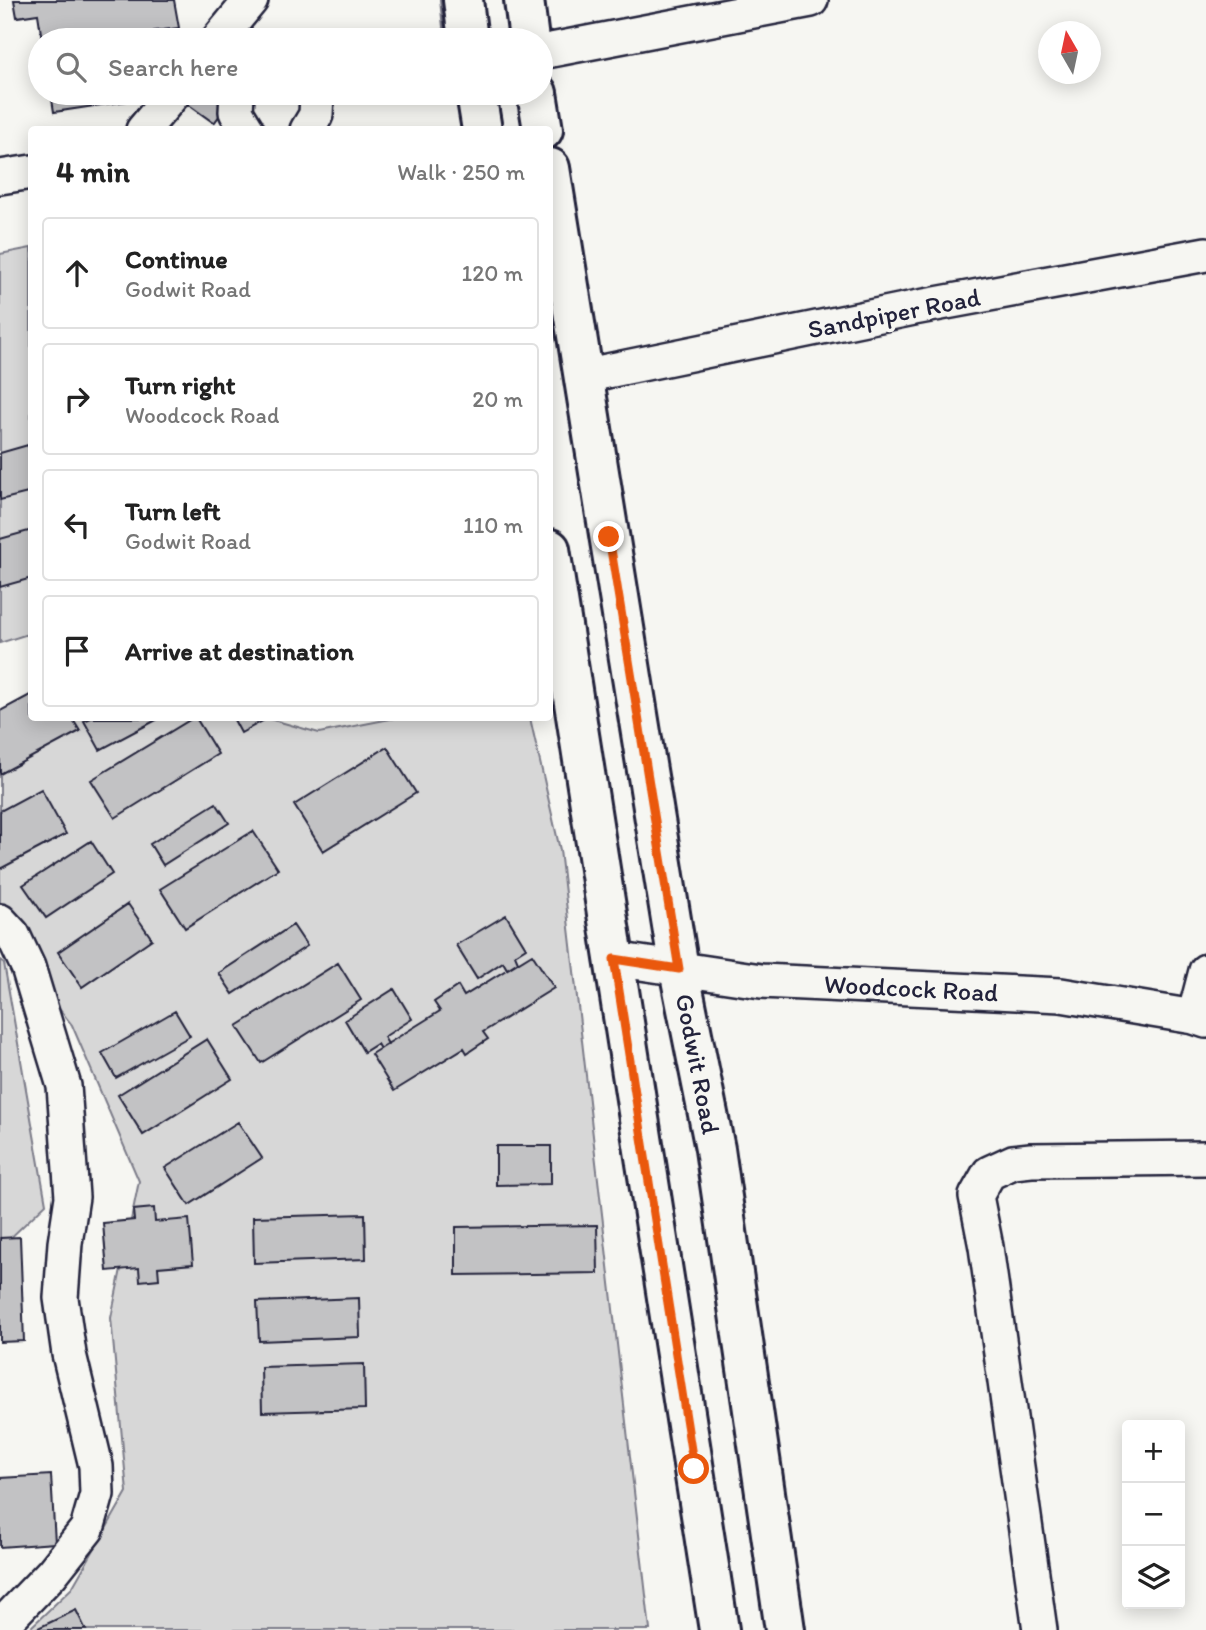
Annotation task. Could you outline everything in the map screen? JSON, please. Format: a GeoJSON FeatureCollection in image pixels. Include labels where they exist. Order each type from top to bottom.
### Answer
{"type":"FeatureCollection","features":[{"type":"Feature","properties":{"kind":"main road"},"geometry":{"type":"LineString","coordinates":[[463,0],[466,28]]}},
{"type":"Feature","properties":{"kind":"main road"},"geometry":{"type":"LineString","coordinates":[[523,0],[527,28]]}},
{"type":"Feature","properties":{"kind":"main road"},"geometry":{"type":"LineString","coordinates":[[478,105],[481,126]]}},
{"type":"Feature","properties":{"kind":"main road"},"geometry":{"type":"LineString","coordinates":[[539,105],[542,126]]}},
{"type":"Feature","properties":{"kind":"main road","name":"Godwit Road"},"geometry":{"type":"LineString","coordinates":[[553,187],[679,969],[715,1149],[785,1630]]}},
{"type":"Feature","properties":{"kind":"main road"},"geometry":{"type":"LineString","coordinates":[[553,568],[719,1630]]}},
{"type":"Feature","properties":{"kind":"street"},"geometry":{"type":"LineString","coordinates":[[228,28],[251,0]]}},
{"type":"Feature","properties":{"kind":"street"},"geometry":{"type":"LineString","coordinates":[[553,50],[811,0]]}},
{"type":"Feature","properties":{"kind":"street"},"geometry":{"type":"LineString","coordinates":[[147,126],[164,105]]}},
{"type":"Feature","properties":{"kind":"street"},"geometry":{"type":"LineString","coordinates":[[310,126],[316,116],[316,105]]}},
{"type":"Feature","properties":{"kind":"street"},"geometry":{"type":"LineString","coordinates":[[0,177],[28,173]]}},
{"type":"Feature","properties":{"kind":"street","name":"Sandpiper Road"},"geometry":{"type":"LineString","coordinates":[[583,376],[914,308],[1206,254]]}},
{"type":"Feature","properties":{"kind":"street"},"geometry":{"type":"LineString","coordinates":[[0,921],[13,935],[28,967],[64,1086],[72,1197],[61,1298],[69,1354],[96,1466],[97,1494],[87,1529],[52,1573],[0,1627]]}},
{"type":"Feature","properties":{"kind":"street","name":"Woodcock Road"},"geometry":{"type":"LineString","coordinates":[[614,959],[761,981],[1061,995],[1200,1019]]}},
{"type":"Feature","properties":{"kind":"street"},"geometry":{"type":"LineString","coordinates":[[1200,1019],[1206,971]]}},
{"type":"Feature","properties":{"kind":"street"},"geometry":{"type":"LineString","coordinates":[[1040,1630],[986,1247],[976,1196],[989,1173],[1013,1162],[1206,1158]]}},
{"type":"Feature","properties":{"kind":"shaded area"},"geometry":{"type":"Polygon","coordinates":[[[28,249],[28,634],[0,643],[0,254],[28,249]]]}},
{"type":"Feature","properties":{"kind":"shaded area"},"geometry":{"type":"Polygon","coordinates":[[[0,713],[28,717],[28,721],[277,721],[319,733],[380,721],[531,721],[560,850],[650,1630],[28,1630],[72,1588],[127,1492],[111,1318],[139,1181],[72,1025],[0,935],[0,713]]]}},
{"type":"Feature","properties":{"kind":"shaded area"},"geometry":{"type":"Polygon","coordinates":[[[0,960],[4,963],[46,1204],[0,1248],[0,960]]]}},
{"type":"Feature","properties":{"kind":"building"},"geometry":{"type":"Polygon","coordinates":[[[14,0],[174,0],[179,28],[40,28],[38,14],[17,17],[14,0]]]}},
{"type":"Feature","properties":{"kind":"building"},"geometry":{"type":"Polygon","coordinates":[[[53,105],[101,105],[54,112],[53,105]]]}},
{"type":"Feature","properties":{"kind":"building"},"geometry":{"type":"Polygon","coordinates":[[[189,105],[227,105],[214,123],[189,105]]]}},
{"type":"Feature","properties":{"kind":"building"},"geometry":{"type":"Polygon","coordinates":[[[28,445],[28,493],[0,500],[0,453],[28,445]]]}},
{"type":"Feature","properties":{"kind":"building"},"geometry":{"type":"Polygon","coordinates":[[[28,531],[28,579],[0,587],[0,539],[28,531]]]}},
{"type":"Feature","properties":{"kind":"building"},"geometry":{"type":"Polygon","coordinates":[[[28,696],[28,721],[74,721],[80,731],[0,774],[0,711],[28,696]]]}},
{"type":"Feature","properties":{"kind":"building"},"geometry":{"type":"Polygon","coordinates":[[[84,721],[154,721],[100,750],[84,721]]]}},
{"type":"Feature","properties":{"kind":"building"},"geometry":{"type":"Polygon","coordinates":[[[188,721],[198,721],[218,754],[115,818],[91,780],[188,721]]]}},
{"type":"Feature","properties":{"kind":"building"},"geometry":{"type":"Polygon","coordinates":[[[235,721],[263,721],[241,733],[235,721]]]}},
{"type":"Feature","properties":{"kind":"building"},"geometry":{"type":"Polygon","coordinates":[[[387,747],[416,793],[323,851],[294,805],[387,747]]]}},
{"type":"Feature","properties":{"kind":"building"},"geometry":{"type":"Polygon","coordinates":[[[41,789],[66,834],[0,869],[0,811],[41,789]]]}},
{"type":"Feature","properties":{"kind":"building"},"geometry":{"type":"Polygon","coordinates":[[[216,803],[229,823],[163,865],[150,844],[216,803]]]}},
{"type":"Feature","properties":{"kind":"building"},"geometry":{"type":"Polygon","coordinates":[[[253,831],[278,869],[185,928],[160,889],[253,831]]]}},
{"type":"Feature","properties":{"kind":"building"},"geometry":{"type":"Polygon","coordinates":[[[91,841],[112,874],[46,918],[23,885],[91,841]]]}},
{"type":"Feature","properties":{"kind":"building"},"geometry":{"type":"Polygon","coordinates":[[[128,904],[152,939],[82,987],[58,952],[128,904]]]}},
{"type":"Feature","properties":{"kind":"building"},"geometry":{"type":"Polygon","coordinates":[[[506,915],[526,948],[515,955],[518,962],[507,969],[503,962],[477,979],[456,945],[506,915]]]}},
{"type":"Feature","properties":{"kind":"building"},"geometry":{"type":"Polygon","coordinates":[[[293,925],[307,946],[233,994],[219,973],[293,925]]]}},
{"type":"Feature","properties":{"kind":"building"},"geometry":{"type":"Polygon","coordinates":[[[532,954],[554,988],[483,1032],[488,1039],[467,1053],[464,1048],[394,1091],[371,1054],[440,1011],[434,1002],[458,986],[464,996],[532,954]]]}},
{"type":"Feature","properties":{"kind":"building"},"geometry":{"type":"Polygon","coordinates":[[[338,963],[361,1000],[261,1063],[237,1026],[338,963]]]}},
{"type":"Feature","properties":{"kind":"building"},"geometry":{"type":"Polygon","coordinates":[[[394,989],[412,1019],[384,1037],[388,1044],[380,1049],[377,1044],[364,1052],[345,1020],[394,989]]]}},
{"type":"Feature","properties":{"kind":"building"},"geometry":{"type":"Polygon","coordinates":[[[175,1011],[190,1036],[116,1078],[102,1053],[175,1011]]]}},
{"type":"Feature","properties":{"kind":"building"},"geometry":{"type":"Polygon","coordinates":[[[207,1039],[232,1079],[143,1135],[118,1095],[207,1039]]]}},
{"type":"Feature","properties":{"kind":"building"},"geometry":{"type":"Polygon","coordinates":[[[238,1122],[262,1158],[189,1205],[165,1168],[238,1122]]]}},
{"type":"Feature","properties":{"kind":"building"},"geometry":{"type":"Polygon","coordinates":[[[496,1146],[551,1146],[551,1184],[496,1185],[496,1146]]]}},
{"type":"Feature","properties":{"kind":"building"},"geometry":{"type":"Polygon","coordinates":[[[154,1208],[155,1222],[189,1219],[193,1264],[158,1267],[159,1279],[140,1281],[139,1268],[107,1271],[103,1223],[134,1220],[133,1210],[154,1208]]]}},
{"type":"Feature","properties":{"kind":"building"},"geometry":{"type":"Polygon","coordinates":[[[365,1214],[366,1259],[254,1263],[253,1217],[365,1214]]]}},
{"type":"Feature","properties":{"kind":"building"},"geometry":{"type":"Polygon","coordinates":[[[597,1225],[598,1273],[456,1275],[456,1227],[597,1225]]]}},
{"type":"Feature","properties":{"kind":"building"},"geometry":{"type":"Polygon","coordinates":[[[20,1237],[24,1341],[0,1342],[0,1238],[20,1237]]]}},
{"type":"Feature","properties":{"kind":"building"},"geometry":{"type":"Polygon","coordinates":[[[359,1298],[360,1337],[259,1341],[257,1302],[359,1298]]]}},
{"type":"Feature","properties":{"kind":"building"},"geometry":{"type":"Polygon","coordinates":[[[364,1364],[365,1409],[262,1412],[261,1367],[364,1364]]]}},
{"type":"Feature","properties":{"kind":"building"},"geometry":{"type":"Polygon","coordinates":[[[51,1475],[55,1543],[0,1547],[0,1478],[51,1475]]]}},
{"type":"Feature","properties":{"kind":"building"},"geometry":{"type":"Polygon","coordinates":[[[76,1610],[86,1630],[34,1630],[76,1610]]]}},
{"type":"Feature","properties":{"kind":"waterway"},"geometry":{"type":"LineString","coordinates":[[443,0],[446,27]]}},
{"type":"Feature","properties":{"kind":"route"},"geometry":{"type":"LineString","coordinates":[[609,537],[679,969],[614,959],[694,1469]]}}]}
